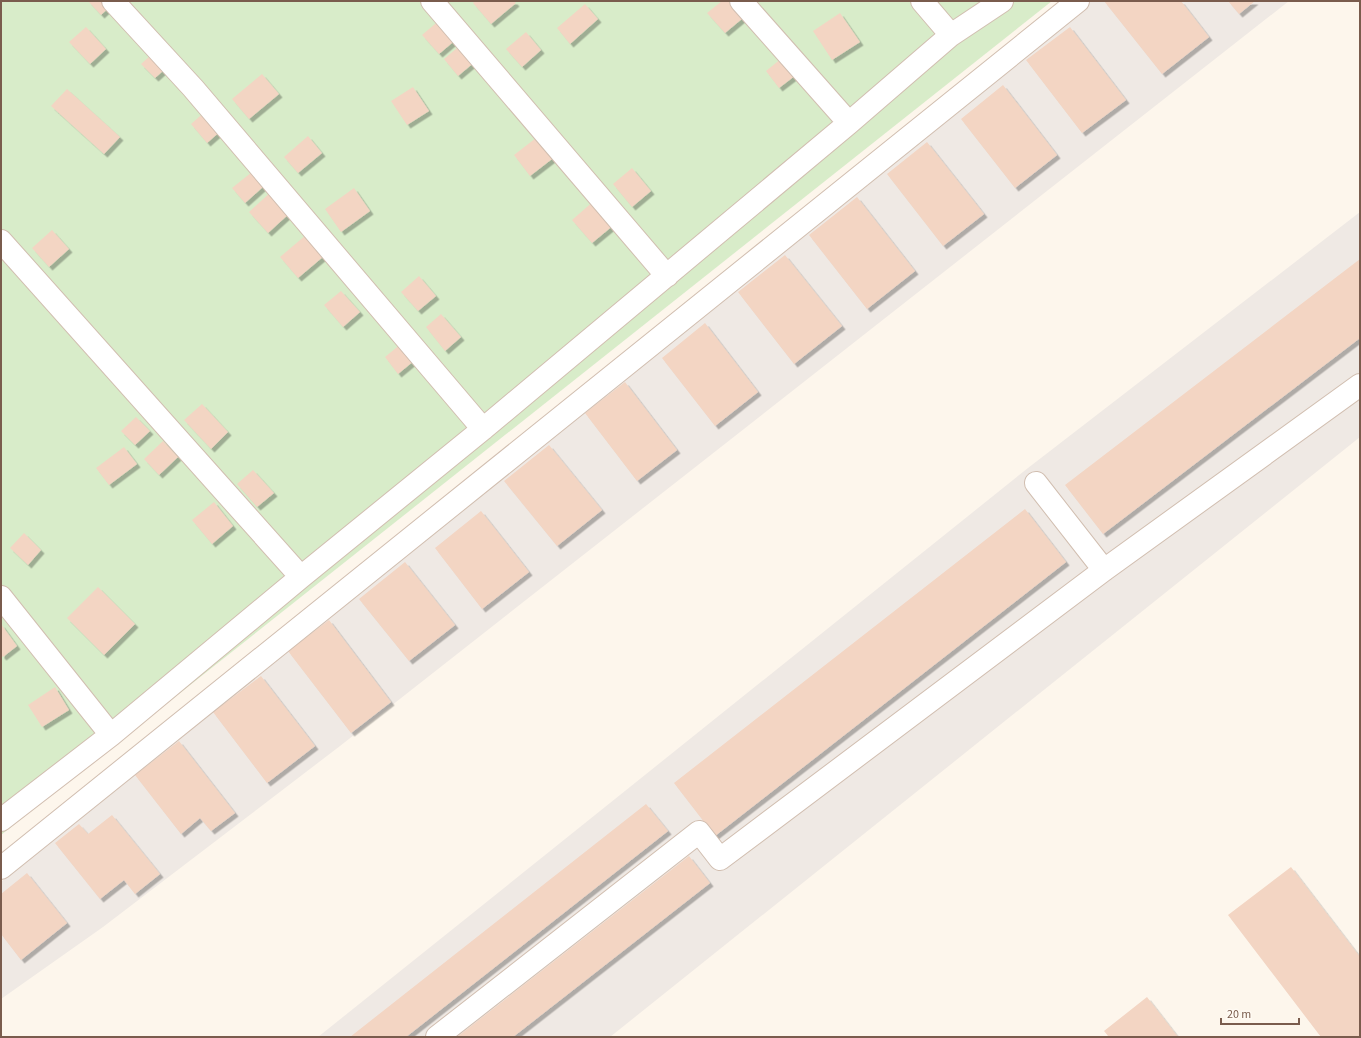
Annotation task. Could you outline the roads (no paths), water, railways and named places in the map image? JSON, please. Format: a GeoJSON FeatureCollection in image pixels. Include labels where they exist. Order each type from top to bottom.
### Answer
{"type":"FeatureCollection","features":[{"type":"Feature","properties":{"kind":"lane"},"geometry":{"type":"LineString","coordinates":[[113,1],[193,88],[483,429]]}},
{"type":"Feature","properties":{"kind":"lane"},"geometry":{"type":"LineString","coordinates":[[432,1],[667,276]]}},
{"type":"Feature","properties":{"kind":"lane"},"geometry":{"type":"LineString","coordinates":[[741,1],[849,124]]}},
{"type":"Feature","properties":{"kind":"lane"},"geometry":{"type":"LineString","coordinates":[[922,1],[951,35]]}},
{"type":"Feature","properties":{"kind":"lane"},"geometry":{"type":"LineString","coordinates":[[1,820],[111,735],[301,577],[483,429],[849,124],[951,35],[1002,1]]}},
{"type":"Feature","properties":{"kind":"lane"},"geometry":{"type":"LineString","coordinates":[[1,868],[1078,1]]}},
{"type":"Feature","properties":{"kind":"lane"},"geometry":{"type":"LineString","coordinates":[[1,241],[301,577]]}},
{"type":"Feature","properties":{"kind":"lane"},"geometry":{"type":"LineString","coordinates":[[436,1037],[699,832],[720,859],[1104,570],[1360,385]]}},
{"type":"Feature","properties":{"kind":"lane"},"geometry":{"type":"LineString","coordinates":[[1036,483],[1104,570]]}},
{"type":"Feature","properties":{"kind":"lane"},"geometry":{"type":"LineString","coordinates":[[1,597],[111,735]]}}]}
